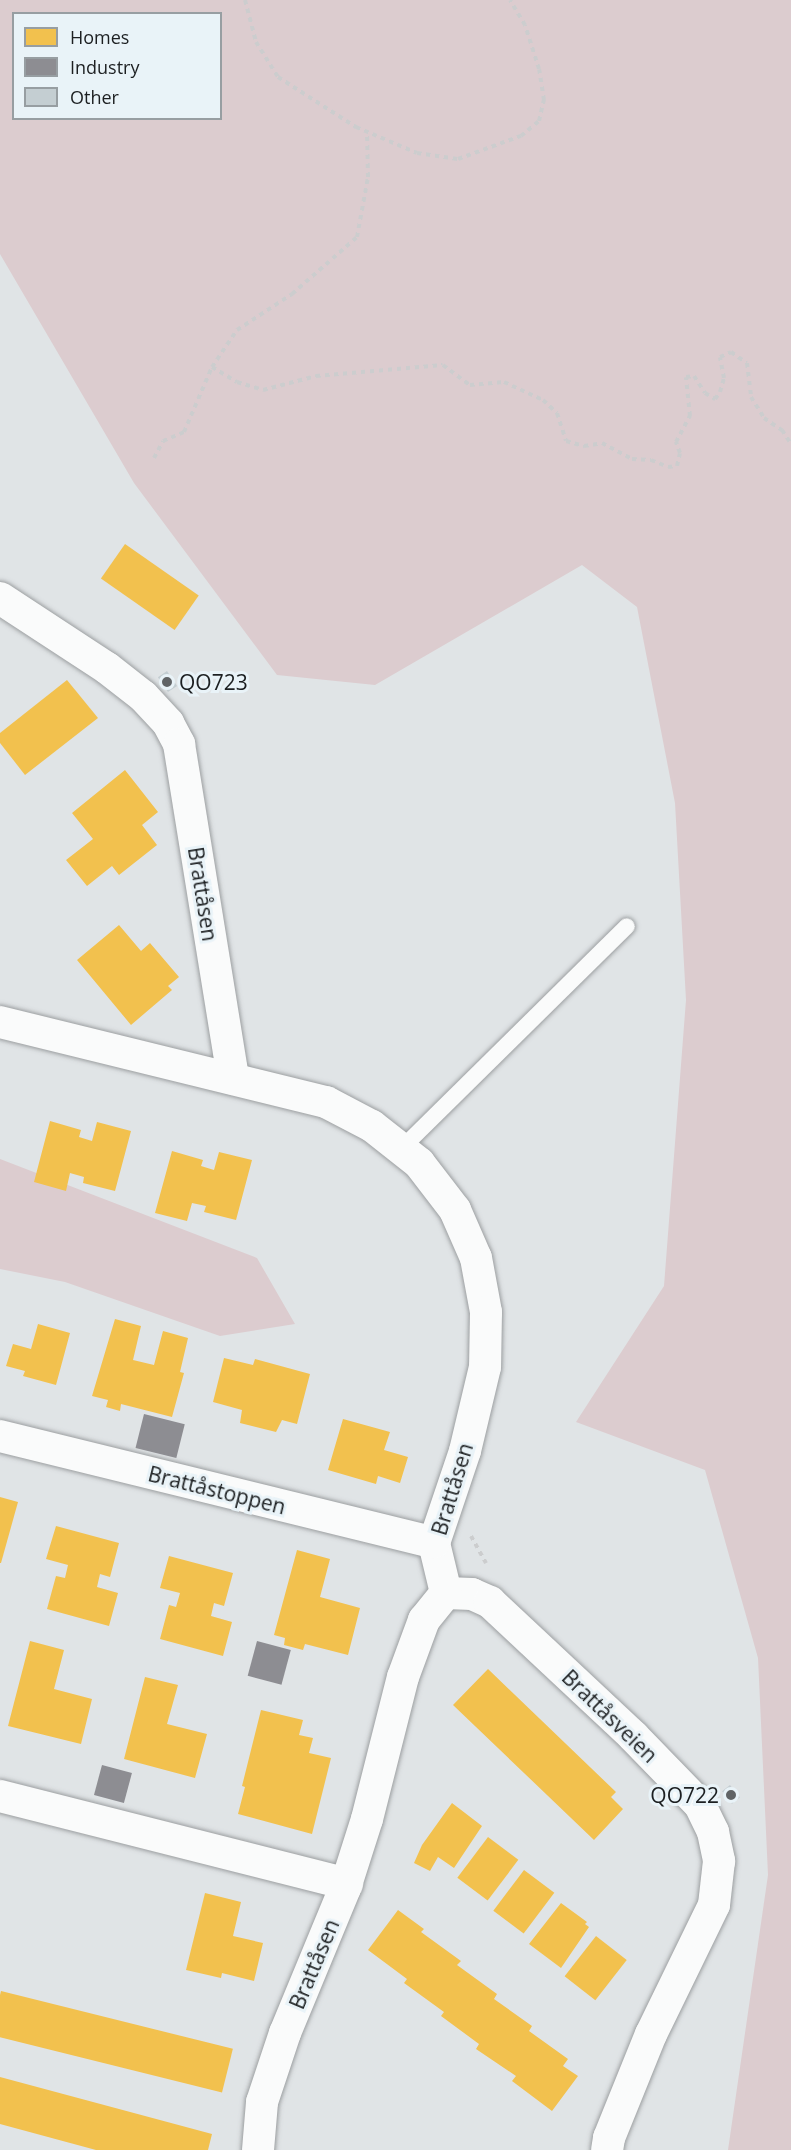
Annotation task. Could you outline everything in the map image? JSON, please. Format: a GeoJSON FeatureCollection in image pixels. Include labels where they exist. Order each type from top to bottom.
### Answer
{"type":"FeatureCollection","features":[{"type":"Feature","properties":{"kind":"street","name":"Brattåsen"},"geometry":{"type":"LineString","coordinates":[[4,600],[107,668],[142,696],[161,714],[179,744],[233,1079]]}},
{"type":"Feature","properties":{"kind":"street","name":"Brattåsen"},"geometry":{"type":"LineString","coordinates":[[0,1022],[326,1102],[372,1126],[419,1164],[455,1210],[476,1258],[486,1312],[485,1367],[465,1451],[434,1543],[446,1593],[424,1620],[403,1677],[367,1819],[347,1884],[285,2033],[262,2102],[258,2150]]}},
{"type":"Feature","properties":{"kind":"street","name":"Brattåstoppen"},"geometry":{"type":"LineString","coordinates":[[0,1436],[434,1543]]}},
{"type":"Feature","properties":{"kind":"street","name":"Brattåsveien"},"geometry":{"type":"LineString","coordinates":[[446,1593],[472,1594],[490,1602],[633,1736],[700,1805],[713,1832],[719,1862],[714,1905],[651,2034],[609,2138],[607,2150]]}},
{"type":"Feature","properties":{"kind":"street"},"geometry":{"type":"LineString","coordinates":[[0,1796],[347,1884]]}},
{"type":"Feature","properties":{"kind":"lane"},"geometry":{"type":"LineString","coordinates":[[401,1149],[627,926]]}},
{"type":"Feature","properties":{"kind":"path"},"geometry":{"type":"LineString","coordinates":[[245,0],[256,42],[278,78],[368,132],[417,153],[458,159],[521,136],[539,121],[544,100],[540,69],[525,25],[510,0]]}},
{"type":"Feature","properties":{"kind":"path"},"geometry":{"type":"LineString","coordinates":[[154,458],[163,441],[184,432],[213,367],[237,330],[292,294],[357,237],[368,177],[368,132]]}},
{"type":"Feature","properties":{"kind":"path"},"geometry":{"type":"LineString","coordinates":[[213,367],[237,382],[263,390],[316,376],[443,365],[470,385],[504,382],[543,400],[557,414],[566,441],[584,446],[602,443],[632,459],[651,460],[668,467],[677,466],[681,453],[676,442],[690,417],[686,377],[694,376],[705,393],[715,399],[720,392],[724,378],[720,357],[731,352],[747,363],[751,397],[764,418],[782,430],[791,444]]}},
{"type":"Feature","properties":{"kind":"path"},"geometry":{"type":"LineString","coordinates":[[471,1528],[471,1536],[477,1551],[487,1566]]}},
{"type":"Feature","properties":{"kind":"shaded area"},"geometry":{"type":"Polygon","coordinates":[[[0,0],[791,0],[791,2150],[728,2150],[768,1875],[758,1658],[705,1470],[576,1422],[664,1286],[686,1000],[675,803],[637,607],[582,565],[375,685],[277,675],[134,483],[0,254],[0,0]]]}},
{"type":"Feature","properties":{"kind":"shaded area"},"geometry":{"type":"Polygon","coordinates":[[[0,1159],[257,1258],[295,1324],[220,1336],[65,1282],[0,1269],[0,1159]]]}},
{"type":"Feature","properties":{"kind":"building: Homes"},"geometry":{"type":"Polygon","coordinates":[[[125,544],[199,596],[175,630],[101,578],[125,544]]]}},
{"type":"Feature","properties":{"kind":"building: Homes"},"geometry":{"type":"Polygon","coordinates":[[[67,680],[98,718],[25,775],[0,743],[0,733],[67,680]]]}},
{"type":"Feature","properties":{"kind":"building: Homes"},"geometry":{"type":"Polygon","coordinates":[[[125,770],[158,812],[142,825],[157,845],[119,875],[112,866],[87,886],[66,860],[93,839],[72,813],[125,770]]]}},
{"type":"Feature","properties":{"kind":"building: Homes"},"geometry":{"type":"Polygon","coordinates":[[[119,925],[141,951],[150,943],[179,977],[168,986],[172,990],[131,1025],[77,960],[119,925]]]}},
{"type":"Feature","properties":{"kind":"building: Homes"},"geometry":{"type":"Polygon","coordinates":[[[50,1121],[81,1130],[79,1137],[92,1141],[97,1122],[131,1131],[115,1191],[83,1183],[84,1177],[70,1173],[66,1191],[34,1182],[50,1121]]]}},
{"type":"Feature","properties":{"kind":"building: Homes"},"geometry":{"type":"Polygon","coordinates":[[[172,1151],[203,1160],[201,1166],[214,1170],[219,1152],[252,1160],[236,1220],[204,1212],[206,1206],[192,1203],[187,1221],[155,1213],[172,1151]]]}},
{"type":"Feature","properties":{"kind":"building: Homes"},"geometry":{"type":"Polygon","coordinates":[[[115,1319],[141,1326],[133,1360],[154,1365],[163,1331],[188,1338],[180,1372],[184,1373],[172,1417],[121,1404],[120,1411],[106,1407],[108,1400],[92,1396],[115,1319]]]}},
{"type":"Feature","properties":{"kind":"building: Homes"},"geometry":{"type":"Polygon","coordinates":[[[38,1324],[70,1333],[56,1385],[23,1376],[25,1371],[6,1366],[13,1344],[31,1349],[38,1324]]]}},
{"type":"Feature","properties":{"kind":"building: Homes"},"geometry":{"type":"Polygon","coordinates":[[[224,1358],[253,1365],[255,1359],[310,1374],[297,1424],[282,1420],[276,1432],[240,1423],[242,1410],[213,1402],[224,1358]]]}},
{"type":"Feature","properties":{"kind":"building: Homes"},"geometry":{"type":"Polygon","coordinates":[[[343,1419],[390,1432],[384,1450],[408,1457],[400,1483],[378,1476],[376,1484],[328,1470],[343,1419]]]}},
{"type":"Feature","properties":{"kind":"building: Homes"},"geometry":{"type":"Polygon","coordinates":[[[0,1497],[18,1502],[1,1563],[0,1563],[0,1497]]]}},
{"type":"Feature","properties":{"kind":"building: Homes"},"geometry":{"type":"Polygon","coordinates":[[[56,1526],[119,1543],[110,1577],[100,1574],[97,1587],[118,1593],[109,1626],[47,1609],[56,1576],[65,1578],[68,1565],[46,1559],[56,1526]]]}},
{"type":"Feature","properties":{"kind":"building: Homes"},"geometry":{"type":"Polygon","coordinates":[[[297,1550],[330,1559],[320,1597],[360,1608],[348,1655],[305,1644],[303,1650],[284,1645],[285,1638],[274,1635],[297,1550]]]}},
{"type":"Feature","properties":{"kind":"building: Homes"},"geometry":{"type":"Polygon","coordinates":[[[169,1556],[233,1573],[224,1606],[214,1603],[211,1616],[232,1622],[223,1656],[160,1639],[169,1605],[176,1607],[180,1593],[160,1588],[169,1556]]]}},
{"type":"Feature","properties":{"kind":"building: Homes"},"geometry":{"type":"Polygon","coordinates":[[[30,1641],[64,1650],[54,1689],[92,1699],[81,1744],[8,1726],[30,1641]]]}},
{"type":"Feature","properties":{"kind":"building: Homes"},"geometry":{"type":"Polygon","coordinates":[[[488,1669],[616,1792],[611,1797],[623,1809],[594,1840],[453,1705],[488,1669]]]}},
{"type":"Feature","properties":{"kind":"building: Homes"},"geometry":{"type":"Polygon","coordinates":[[[145,1677],[178,1685],[167,1724],[207,1734],[195,1778],[124,1759],[145,1677]]]}},
{"type":"Feature","properties":{"kind":"building: Homes"},"geometry":{"type":"Polygon","coordinates":[[[261,1710],[303,1720],[299,1735],[313,1738],[309,1753],[331,1758],[312,1834],[238,1814],[245,1787],[242,1786],[261,1710]]]}},
{"type":"Feature","properties":{"kind":"building: Homes"},"geometry":{"type":"Polygon","coordinates":[[[452,1803],[482,1826],[454,1868],[438,1857],[430,1871],[414,1863],[422,1845],[452,1803]]]}},
{"type":"Feature","properties":{"kind":"building: Homes"},"geometry":{"type":"Polygon","coordinates":[[[488,1837],[518,1860],[488,1901],[457,1878],[488,1837]]]}},
{"type":"Feature","properties":{"kind":"building: Homes"},"geometry":{"type":"Polygon","coordinates":[[[524,1870],[554,1893],[524,1934],[493,1911],[524,1870]]]}},
{"type":"Feature","properties":{"kind":"building: Homes"},"geometry":{"type":"Polygon","coordinates":[[[205,1893],[241,1902],[233,1936],[263,1943],[254,1981],[222,1973],[221,1978],[186,1970],[205,1893]]]}},
{"type":"Feature","properties":{"kind":"building: Homes"},"geometry":{"type":"Polygon","coordinates":[[[561,1903],[587,1922],[585,1924],[589,1927],[561,1968],[529,1944],[561,1903]]]}},
{"type":"Feature","properties":{"kind":"building: Homes"},"geometry":{"type":"Polygon","coordinates":[[[398,1910],[424,1929],[421,1932],[461,1961],[457,1965],[497,1994],[494,1999],[532,2026],[529,2031],[568,2059],[563,2066],[578,2076],[552,2111],[512,2081],[516,2076],[476,2049],[479,2044],[441,2016],[444,2012],[404,1983],[407,1979],[368,1950],[398,1910]]]}},
{"type":"Feature","properties":{"kind":"building: Homes"},"geometry":{"type":"Polygon","coordinates":[[[596,1936],[627,1960],[595,2000],[565,1976],[596,1936]]]}},
{"type":"Feature","properties":{"kind":"building: Homes"},"geometry":{"type":"Polygon","coordinates":[[[1,1991],[233,2049],[222,2092],[0,2037],[1,1991]]]}},
{"type":"Feature","properties":{"kind":"building: Homes"},"geometry":{"type":"Polygon","coordinates":[[[0,2077],[212,2134],[208,2150],[96,2150],[0,2124],[0,2077]]]}},
{"type":"Feature","properties":{"kind":"building: Industry"},"geometry":{"type":"Polygon","coordinates":[[[144,1414],[185,1424],[176,1458],[136,1448],[144,1414]]]}},
{"type":"Feature","properties":{"kind":"building: Industry"},"geometry":{"type":"Polygon","coordinates":[[[257,1641],[291,1650],[281,1685],[248,1676],[257,1641]]]}},
{"type":"Feature","properties":{"kind":"building: Industry"},"geometry":{"type":"Polygon","coordinates":[[[102,1765],[132,1773],[124,1803],[94,1795],[102,1765]]]}},
{"type":"Feature","properties":{"kind":"building: Other","name":"QO723"},"geometry":{"type":"Polygon","coordinates":[[[167,671],[177,686],[168,692],[158,677],[167,671]]]}},
{"type":"Feature","properties":{"kind":"building: Other","name":"QO722"},"geometry":{"type":"Polygon","coordinates":[[[730,1785],[740,1798],[732,1804],[722,1791],[730,1785]]]}},
{"type":"Feature","properties":{"kind":"place","name":"QO723"},"geometry":{"type":"Point","coordinates":[167,682]}},
{"type":"Feature","properties":{"kind":"place","name":"QO722"},"geometry":{"type":"Point","coordinates":[731,1795]}}]}
